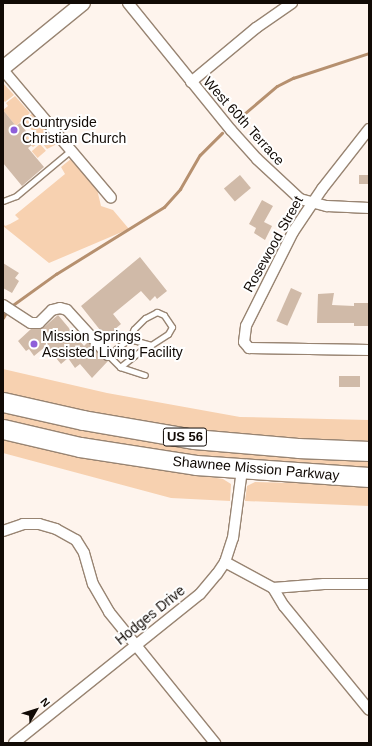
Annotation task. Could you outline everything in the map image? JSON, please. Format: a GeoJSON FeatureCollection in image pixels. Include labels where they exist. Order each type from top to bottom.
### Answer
{"type":"FeatureCollection","features":[{"type":"Feature","properties":{"kind":"highway","name":"Shawnee Mission Parkway"},"geometry":{"type":"LineString","coordinates":[[3,402],[84,420],[194,439],[245,444],[369,451]]}},
{"type":"Feature","properties":{"kind":"highway","name":"Shawnee Mission Parkway"},"geometry":{"type":"LineString","coordinates":[[3,429],[80,447],[242,470],[369,477]]}},
{"type":"Feature","properties":{"kind":"main road"},"geometry":{"type":"LineString","coordinates":[[3,69],[83,3]]}},
{"type":"Feature","properties":{"kind":"street","name":"West 60th Terrace"},"geometry":{"type":"LineString","coordinates":[[128,3],[191,82],[257,159],[300,200],[312,203],[369,208]]}},
{"type":"Feature","properties":{"kind":"street"},"geometry":{"type":"LineString","coordinates":[[191,82],[256,28],[292,3]]}},
{"type":"Feature","properties":{"kind":"street"},"geometry":{"type":"LineString","coordinates":[[3,69],[111,198]]}},
{"type":"Feature","properties":{"kind":"street","name":"Rosewood Street"},"geometry":{"type":"LineString","coordinates":[[369,129],[312,203],[293,232],[246,326],[244,342],[249,348],[369,350]]}},
{"type":"Feature","properties":{"kind":"street"},"geometry":{"type":"LineString","coordinates":[[3,305],[31,323],[39,323],[52,310],[60,308],[67,310],[108,355]]}},
{"type":"Feature","properties":{"kind":"street","name":"Hodges Drive"},"geometry":{"type":"LineString","coordinates":[[14,743],[200,594],[225,562],[233,538],[242,470]]}},
{"type":"Feature","properties":{"kind":"street"},"geometry":{"type":"LineString","coordinates":[[3,531],[24,524],[38,524],[56,529],[76,540],[84,553],[99,596],[136,645],[215,743]]}},
{"type":"Feature","properties":{"kind":"street"},"geometry":{"type":"LineString","coordinates":[[225,562],[273,588],[284,606],[369,710]]}},
{"type":"Feature","properties":{"kind":"street"},"geometry":{"type":"LineString","coordinates":[[273,588],[324,584],[369,584]]}},
{"type":"Feature","properties":{"kind":"lane"},"geometry":{"type":"LineString","coordinates":[[3,201],[16,196],[71,150]]}},
{"type":"Feature","properties":{"kind":"lane"},"geometry":{"type":"LineString","coordinates":[[120,367],[148,345],[159,341],[168,334],[172,327],[164,315],[157,312],[145,318],[134,329],[129,339],[108,355],[120,367],[145,375]]}},
{"type":"Feature","properties":{"kind":"lane"},"geometry":{"type":"LineString","coordinates":[[129,339],[148,345]]}},
{"type":"Feature","properties":{"kind":"shaded area"},"geometry":{"type":"Polygon","coordinates":[[[3,83],[14,95],[5,102],[3,100],[3,83]]]}},
{"type":"Feature","properties":{"kind":"shaded area"},"geometry":{"type":"Polygon","coordinates":[[[15,96],[30,113],[16,126],[3,110],[8,106],[6,103],[15,96]]]}},
{"type":"Feature","properties":{"kind":"shaded area"},"geometry":{"type":"Polygon","coordinates":[[[34,112],[51,133],[41,141],[24,120],[34,112]]]}},
{"type":"Feature","properties":{"kind":"shaded area"},"geometry":{"type":"Polygon","coordinates":[[[31,132],[39,142],[33,147],[25,137],[31,132]]]}},
{"type":"Feature","properties":{"kind":"shaded area"},"geometry":{"type":"Polygon","coordinates":[[[52,134],[59,143],[47,149],[42,143],[52,134]]]}},
{"type":"Feature","properties":{"kind":"shaded area"},"geometry":{"type":"Polygon","coordinates":[[[40,144],[46,151],[38,158],[32,151],[40,144]]]}},
{"type":"Feature","properties":{"kind":"shaded area"},"geometry":{"type":"Polygon","coordinates":[[[72,158],[97,189],[101,206],[113,210],[129,229],[49,263],[3,226],[3,223],[5,226],[19,219],[15,215],[65,174],[61,167],[72,158]]]}},
{"type":"Feature","properties":{"kind":"shaded area"},"geometry":{"type":"Polygon","coordinates":[[[3,369],[107,393],[240,417],[369,420],[369,441],[257,436],[176,427],[53,405],[3,393],[3,369]]]}},
{"type":"Feature","properties":{"kind":"shaded area"},"geometry":{"type":"Polygon","coordinates":[[[3,410],[369,457],[369,469],[293,466],[140,450],[3,422],[3,410]]]}},
{"type":"Feature","properties":{"kind":"shaded area"},"geometry":{"type":"Polygon","coordinates":[[[3,438],[86,457],[223,479],[231,484],[230,501],[171,498],[3,453],[3,438]]]}},
{"type":"Feature","properties":{"kind":"shaded area"},"geometry":{"type":"Polygon","coordinates":[[[255,482],[369,485],[369,506],[245,501],[247,486],[255,482]]]}},
{"type":"Feature","properties":{"kind":"building"},"geometry":{"type":"Polygon","coordinates":[[[3,110],[16,126],[20,123],[28,134],[25,137],[32,145],[28,148],[44,167],[22,186],[3,163],[3,110]]]}},
{"type":"Feature","properties":{"kind":"building"},"geometry":{"type":"Polygon","coordinates":[[[240,175],[251,188],[235,202],[224,188],[240,175]]]}},
{"type":"Feature","properties":{"kind":"building"},"geometry":{"type":"Polygon","coordinates":[[[359,175],[369,175],[369,184],[359,184],[359,175]]]}},
{"type":"Feature","properties":{"kind":"building"},"geometry":{"type":"Polygon","coordinates":[[[262,200],[273,206],[264,222],[272,226],[265,240],[254,233],[256,228],[249,224],[262,200]]]}},
{"type":"Feature","properties":{"kind":"building"},"geometry":{"type":"Polygon","coordinates":[[[140,257],[167,291],[157,299],[155,296],[150,301],[141,291],[113,314],[121,324],[115,329],[117,332],[108,340],[81,306],[140,257]]]}},
{"type":"Feature","properties":{"kind":"building"},"geometry":{"type":"Polygon","coordinates":[[[3,263],[19,273],[15,278],[19,281],[12,293],[3,288],[3,263]]]}},
{"type":"Feature","properties":{"kind":"building"},"geometry":{"type":"Polygon","coordinates":[[[291,288],[302,293],[287,326],[276,321],[291,288]]]}},
{"type":"Feature","properties":{"kind":"building"},"geometry":{"type":"Polygon","coordinates":[[[334,293],[332,305],[354,306],[354,303],[368,303],[369,326],[354,326],[354,323],[317,323],[318,294],[334,293]]]}},
{"type":"Feature","properties":{"kind":"building","name":"Mission Springs Assisted Living Facility"},"geometry":{"type":"Polygon","coordinates":[[[58,315],[84,346],[88,342],[108,361],[92,378],[80,364],[75,368],[68,358],[61,364],[46,346],[34,356],[29,349],[26,351],[18,341],[31,329],[43,328],[58,315]]]}},
{"type":"Feature","properties":{"kind":"building"},"geometry":{"type":"Polygon","coordinates":[[[339,376],[360,376],[360,387],[339,387],[339,376]]]}},
{"type":"Feature","properties":{"kind":"waterway"},"geometry":{"type":"LineString","coordinates":[[237,120],[277,86],[293,78],[369,53]]}},
{"type":"Feature","properties":{"kind":"waterway"},"geometry":{"type":"LineString","coordinates":[[10,307],[56,274],[164,207],[180,189],[200,155],[222,133]]}},
{"type":"Feature","properties":{"kind":"waterway"},"geometry":{"type":"LineString","coordinates":[[3,318],[7,311]]}},
{"type":"Feature","properties":{"kind":"place","name":"Countryside Christian Church"},"geometry":{"type":"Point","coordinates":[14,130]}},
{"type":"Feature","properties":{"kind":"place","name":"Mission Springs Assisted Living Facility"},"geometry":{"type":"Point","coordinates":[34,344]}}]}
